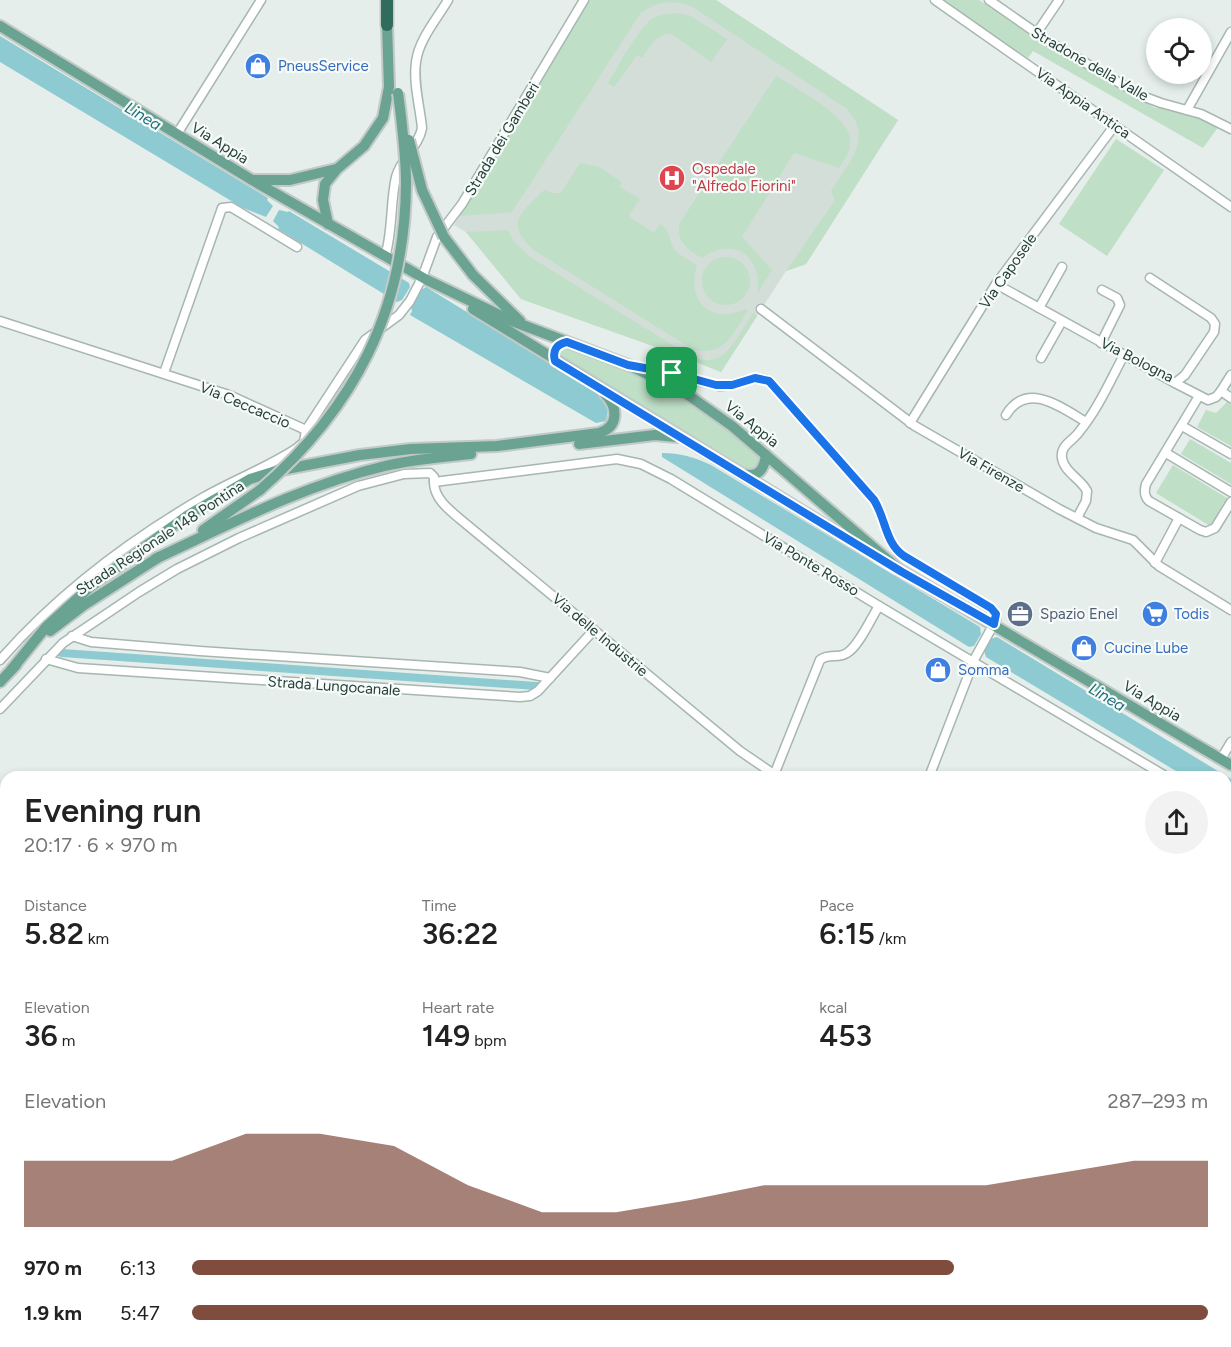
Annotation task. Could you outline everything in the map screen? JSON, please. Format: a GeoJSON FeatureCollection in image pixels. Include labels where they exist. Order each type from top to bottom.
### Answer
{"type":"FeatureCollection","features":[{"type":"Feature","properties":{"kind":"highway"},"geometry":{"type":"LineString","coordinates":[[386,0],[387,25]]}},
{"type":"Feature","properties":{"kind":"main road","name":"Strada Regionale 148 Pontina"},"geometry":{"type":"LineString","coordinates":[[0,682],[61,622],[155,559],[213,524],[260,490],[300,452],[336,410],[362,367],[381,326],[397,265],[405,206],[405,162],[398,93],[387,25]]}},
{"type":"Feature","properties":{"kind":"main road"},"geometry":{"type":"LineString","coordinates":[[328,224],[322,194],[325,183],[337,169],[357,154],[379,127],[386,111],[389,87],[387,25]]}},
{"type":"Feature","properties":{"kind":"main road","name":"Via Appia"},"geometry":{"type":"LineString","coordinates":[[0,26],[902,572],[1231,765]]}},
{"type":"Feature","properties":{"kind":"main road"},"geometry":{"type":"LineString","coordinates":[[398,93],[422,190],[444,237],[473,275],[527,327]]}},
{"type":"Feature","properties":{"kind":"main road"},"geometry":{"type":"LineString","coordinates":[[252,180],[296,180],[337,169]]}},
{"type":"Feature","properties":{"kind":"main road","name":"Via Appia"},"geometry":{"type":"LineString","coordinates":[[422,281],[527,327],[628,365],[681,390],[720,417],[902,572]]}},
{"type":"Feature","properties":{"kind":"main road"},"geometry":{"type":"LineString","coordinates":[[555,361],[553,355],[555,349],[567,342]]}},
{"type":"Feature","properties":{"kind":"main road"},"geometry":{"type":"LineString","coordinates":[[12,669],[46,627],[89,588],[188,515],[250,479],[276,471],[360,455],[411,449],[496,446],[588,436],[603,432],[613,424],[615,412],[608,397],[594,384]]}},
{"type":"Feature","properties":{"kind":"main road"},"geometry":{"type":"LineString","coordinates":[[155,559],[287,499],[349,475],[384,466],[418,460],[655,435],[687,440]]}},
{"type":"Feature","properties":{"kind":"main road"},"geometry":{"type":"LineString","coordinates":[[743,474],[751,476],[760,472],[765,464],[766,455]]}},
{"type":"Feature","properties":{"kind":"street"},"geometry":{"type":"LineString","coordinates":[[177,134],[261,0]]}},
{"type":"Feature","properties":{"kind":"street"},"geometry":{"type":"LineString","coordinates":[[385,257],[390,240],[399,167],[421,136],[416,60],[423,39],[448,0]]}},
{"type":"Feature","properties":{"kind":"street","name":"Strada dei Gamberi"},"geometry":{"type":"LineString","coordinates":[[422,281],[437,237],[462,204],[584,0]]}},
{"type":"Feature","properties":{"kind":"street","name":"Via Appia Antica"},"geometry":{"type":"LineString","coordinates":[[935,0],[1231,207]]}},
{"type":"Feature","properties":{"kind":"street","name":"Stradone della Valle"},"geometry":{"type":"LineString","coordinates":[[989,0],[1036,34],[1147,98],[1209,117],[1231,129]]}},
{"type":"Feature","properties":{"kind":"street"},"geometry":{"type":"LineString","coordinates":[[1036,34],[1059,0]]}},
{"type":"Feature","properties":{"kind":"street"},"geometry":{"type":"LineString","coordinates":[[1187,110],[1231,32]]}},
{"type":"Feature","properties":{"kind":"street","name":"Via Caposele"},"geometry":{"type":"LineString","coordinates":[[910,423],[996,284],[1115,125]]}},
{"type":"Feature","properties":{"kind":"street"},"geometry":{"type":"LineString","coordinates":[[164,373],[222,208],[231,207],[297,248]]}},
{"type":"Feature","properties":{"kind":"street"},"geometry":{"type":"LineString","coordinates":[[1039,308],[1062,267]]}},
{"type":"Feature","properties":{"kind":"street","name":"Via Bologna"},"geometry":{"type":"LineString","coordinates":[[996,284],[1175,383],[1185,375],[1214,332],[1215,324],[1211,318],[1150,278]]}},
{"type":"Feature","properties":{"kind":"street","name":"Via Ceccaccio"},"geometry":{"type":"LineString","coordinates":[[0,321],[239,399],[306,430],[365,340],[404,309],[422,281]]}},
{"type":"Feature","properties":{"kind":"street"},"geometry":{"type":"LineString","coordinates":[[1101,343],[1120,305],[1117,298],[1102,290]]}},
{"type":"Feature","properties":{"kind":"street","name":"Via Firenze"},"geometry":{"type":"LineString","coordinates":[[761,309],[910,423],[1077,518],[1106,532],[1130,538],[1155,563],[1231,610]]}},
{"type":"Feature","properties":{"kind":"street"},"geometry":{"type":"LineString","coordinates":[[1041,358],[1062,321]]}},
{"type":"Feature","properties":{"kind":"street"},"geometry":{"type":"LineString","coordinates":[[1077,518],[1086,501],[1087,491],[1064,464],[1062,451],[1086,422],[1124,355]]}},
{"type":"Feature","properties":{"kind":"street"},"geometry":{"type":"LineString","coordinates":[[628,365],[722,386],[755,378],[765,379],[771,383],[874,500],[881,512],[888,537],[896,549],[991,608],[996,614],[993,626],[975,661],[930,771]]}},
{"type":"Feature","properties":{"kind":"street"},"geometry":{"type":"LineString","coordinates":[[1175,383],[1211,400],[1221,391],[1231,375]]}},
{"type":"Feature","properties":{"kind":"street"},"geometry":{"type":"LineString","coordinates":[[681,390],[683,382],[691,378]]}},
{"type":"Feature","properties":{"kind":"street"},"geometry":{"type":"LineString","coordinates":[[1221,391],[1231,398]]}},
{"type":"Feature","properties":{"kind":"street"},"geometry":{"type":"LineString","coordinates":[[1199,396],[1146,484],[1144,493],[1149,501],[1200,530],[1209,532],[1217,525],[1231,502]]}},
{"type":"Feature","properties":{"kind":"street"},"geometry":{"type":"LineString","coordinates":[[1006,416],[1017,403],[1038,398],[1051,402],[1086,422]]}},
{"type":"Feature","properties":{"kind":"street"},"geometry":{"type":"LineString","coordinates":[[1182,426],[1231,454]]}},
{"type":"Feature","properties":{"kind":"street"},"geometry":{"type":"LineString","coordinates":[[0,660],[67,594],[118,552],[161,522],[204,497],[297,448],[304,442],[306,430]]}},
{"type":"Feature","properties":{"kind":"street"},"geometry":{"type":"LineString","coordinates":[[1166,453],[1231,492]]}},
{"type":"Feature","properties":{"kind":"street","name":"Via Ponte Rosso"},"geometry":{"type":"LineString","coordinates":[[0,709],[46,659],[72,636],[165,576],[259,529],[358,486],[408,474],[433,478],[621,459],[636,462],[671,479],[1157,771]]}},
{"type":"Feature","properties":{"kind":"street","name":"Via delle Industrie"},"geometry":{"type":"LineString","coordinates":[[433,478],[436,495],[450,510],[740,750],[769,771]]}},
{"type":"Feature","properties":{"kind":"street"},"geometry":{"type":"LineString","coordinates":[[1155,563],[1179,518]]}},
{"type":"Feature","properties":{"kind":"street"},"geometry":{"type":"LineString","coordinates":[[778,771],[820,660],[825,656],[841,656],[848,652],[879,606]]}},
{"type":"Feature","properties":{"kind":"street","name":"Strada Lungocanale"},"geometry":{"type":"LineString","coordinates":[[46,659],[78,668],[517,697],[536,693],[594,630]]}},
{"type":"Feature","properties":{"kind":"street"},"geometry":{"type":"LineString","coordinates":[[72,636],[91,642],[177,650],[516,672],[550,678]]}},
{"type":"Feature","properties":{"kind":"street"},"geometry":{"type":"LineString","coordinates":[[0,647],[11,647]]}},
{"type":"Feature","properties":{"kind":"street"},"geometry":{"type":"LineString","coordinates":[[1221,759],[1231,742]]}},
{"type":"Feature","properties":{"kind":"shaded area","name":"Ospedale \"Alfredo Fiorini\""},"geometry":{"type":"Polygon","coordinates":[[[590,0],[716,0],[898,120],[806,264],[786,271],[721,372],[521,299],[466,232],[454,225],[590,0]]]}},
{"type":"Feature","properties":{"kind":"green space"},"geometry":{"type":"Polygon","coordinates":[[[590,0],[716,0],[898,120],[806,264],[786,271],[835,200],[831,191],[856,151],[858,130],[855,120],[847,109],[691,6],[677,3],[665,2],[640,14],[512,212],[460,216],[590,0]]]}},
{"type":"Feature","properties":{"kind":"green space"},"geometry":{"type":"Polygon","coordinates":[[[944,0],[979,0],[1034,37],[1155,108],[1179,110],[1219,126],[1203,148],[1033,51],[1028,58],[944,0]]]}},
{"type":"Feature","properties":{"kind":"green space"},"geometry":{"type":"Polygon","coordinates":[[[676,13],[691,16],[727,39],[711,62],[672,34],[666,34],[654,41],[642,58],[637,55],[614,87],[608,83],[646,24],[657,16],[676,13]]]}},
{"type":"Feature","properties":{"kind":"green space"},"geometry":{"type":"Polygon","coordinates":[[[776,76],[830,111],[846,129],[850,138],[850,146],[839,168],[794,153],[742,237],[772,270],[757,294],[756,269],[751,260],[735,250],[725,249],[702,258],[681,241],[679,224],[776,76]]]}},
{"type":"Feature","properties":{"kind":"green space"},"geometry":{"type":"Polygon","coordinates":[[[1116,139],[1164,170],[1107,256],[1059,224],[1116,139]]]}},
{"type":"Feature","properties":{"kind":"green space"},"geometry":{"type":"Polygon","coordinates":[[[580,163],[599,167],[622,182],[620,187],[640,199],[629,215],[654,233],[660,224],[668,233],[675,250],[697,265],[694,278],[695,289],[698,299],[704,306],[712,312],[721,314],[748,310],[733,334],[721,346],[714,350],[694,350],[535,251],[525,241],[518,225],[523,212],[545,189],[552,193],[561,193],[580,163]]]}},
{"type":"Feature","properties":{"kind":"green space"},"geometry":{"type":"Polygon","coordinates":[[[508,230],[514,242],[530,257],[692,357],[707,360],[722,355],[734,343],[753,313],[757,316],[721,372],[521,299],[466,232],[508,230]]]}},
{"type":"Feature","properties":{"kind":"green space"},"geometry":{"type":"Polygon","coordinates":[[[726,257],[743,264],[750,281],[743,298],[726,305],[709,298],[702,281],[709,264],[726,257]]]}},
{"type":"Feature","properties":{"kind":"green space"},"geometry":{"type":"Polygon","coordinates":[[[564,349],[624,367],[677,392],[720,423],[761,458],[758,469],[748,472],[560,360],[560,352],[564,349]]]}},
{"type":"Feature","properties":{"kind":"green space"},"geometry":{"type":"Polygon","coordinates":[[[1227,402],[1231,404],[1231,446],[1197,427],[1206,410],[1216,413],[1227,402]]]}},
{"type":"Feature","properties":{"kind":"green space"},"geometry":{"type":"Polygon","coordinates":[[[1190,439],[1231,463],[1231,484],[1181,454],[1190,439]]]}},
{"type":"Feature","properties":{"kind":"green space"},"geometry":{"type":"Polygon","coordinates":[[[1173,465],[1227,498],[1210,526],[1156,493],[1173,465]]]}},
{"type":"Feature","properties":{"kind":"water"},"geometry":{"type":"Polygon","coordinates":[[[0,36],[268,198],[267,200],[273,206],[266,217],[243,208],[0,62],[0,36]]]}},
{"type":"Feature","properties":{"kind":"water"},"geometry":{"type":"Polygon","coordinates":[[[279,210],[289,211],[409,283],[410,287],[402,300],[397,302],[278,229],[279,227],[273,221],[279,210]]]}},
{"type":"Feature","properties":{"kind":"water"},"geometry":{"type":"Polygon","coordinates":[[[426,287],[597,392],[606,405],[606,421],[596,423],[410,315],[411,306],[418,292],[426,287]]]}},
{"type":"Feature","properties":{"kind":"water"},"geometry":{"type":"Polygon","coordinates":[[[662,453],[687,456],[711,465],[980,627],[981,634],[974,646],[969,647],[662,457],[662,453]]]}},
{"type":"Feature","properties":{"kind":"water"},"geometry":{"type":"Polygon","coordinates":[[[997,637],[1218,771],[1176,771],[986,657],[984,651],[990,639],[997,637]]]}},
{"type":"Feature","properties":{"kind":"waterway"},"geometry":{"type":"LineString","coordinates":[[62,653],[536,686]]}},
{"type":"Feature","properties":{"kind":"place","name":"PneusService"},"geometry":{"type":"Point","coordinates":[258,66]}},
{"type":"Feature","properties":{"kind":"place","name":"Ospedale \"Alfredo Fiorini\""},"geometry":{"type":"Point","coordinates":[672,178]}},
{"type":"Feature","properties":{"kind":"place","name":"Spazio Enel"},"geometry":{"type":"Point","coordinates":[1020,614]}},
{"type":"Feature","properties":{"kind":"place","name":"Todis"},"geometry":{"type":"Point","coordinates":[1155,614]}},
{"type":"Feature","properties":{"kind":"place","name":"Cucine Lube"},"geometry":{"type":"Point","coordinates":[1084,648]}},
{"type":"Feature","properties":{"kind":"place","name":"Somma"},"geometry":{"type":"Point","coordinates":[938,670]}},
{"type":"Feature","properties":{"kind":"route"},"geometry":{"type":"LineString","coordinates":[[567,342],[628,365],[672,373],[722,386],[729,386],[751,378],[765,379],[771,383],[874,500],[881,512],[888,537],[896,549],[991,608],[996,614],[994,624],[902,572],[555,361],[553,355],[557,346],[567,342]]}},
{"type":"Feature","properties":{"kind":"water label","name":"Linea"},"geometry":{"type":"Point","coordinates":[143,116]}},
{"type":"Feature","properties":{"kind":"water label","name":"Linea"},"geometry":{"type":"Point","coordinates":[1107,697]}}]}
